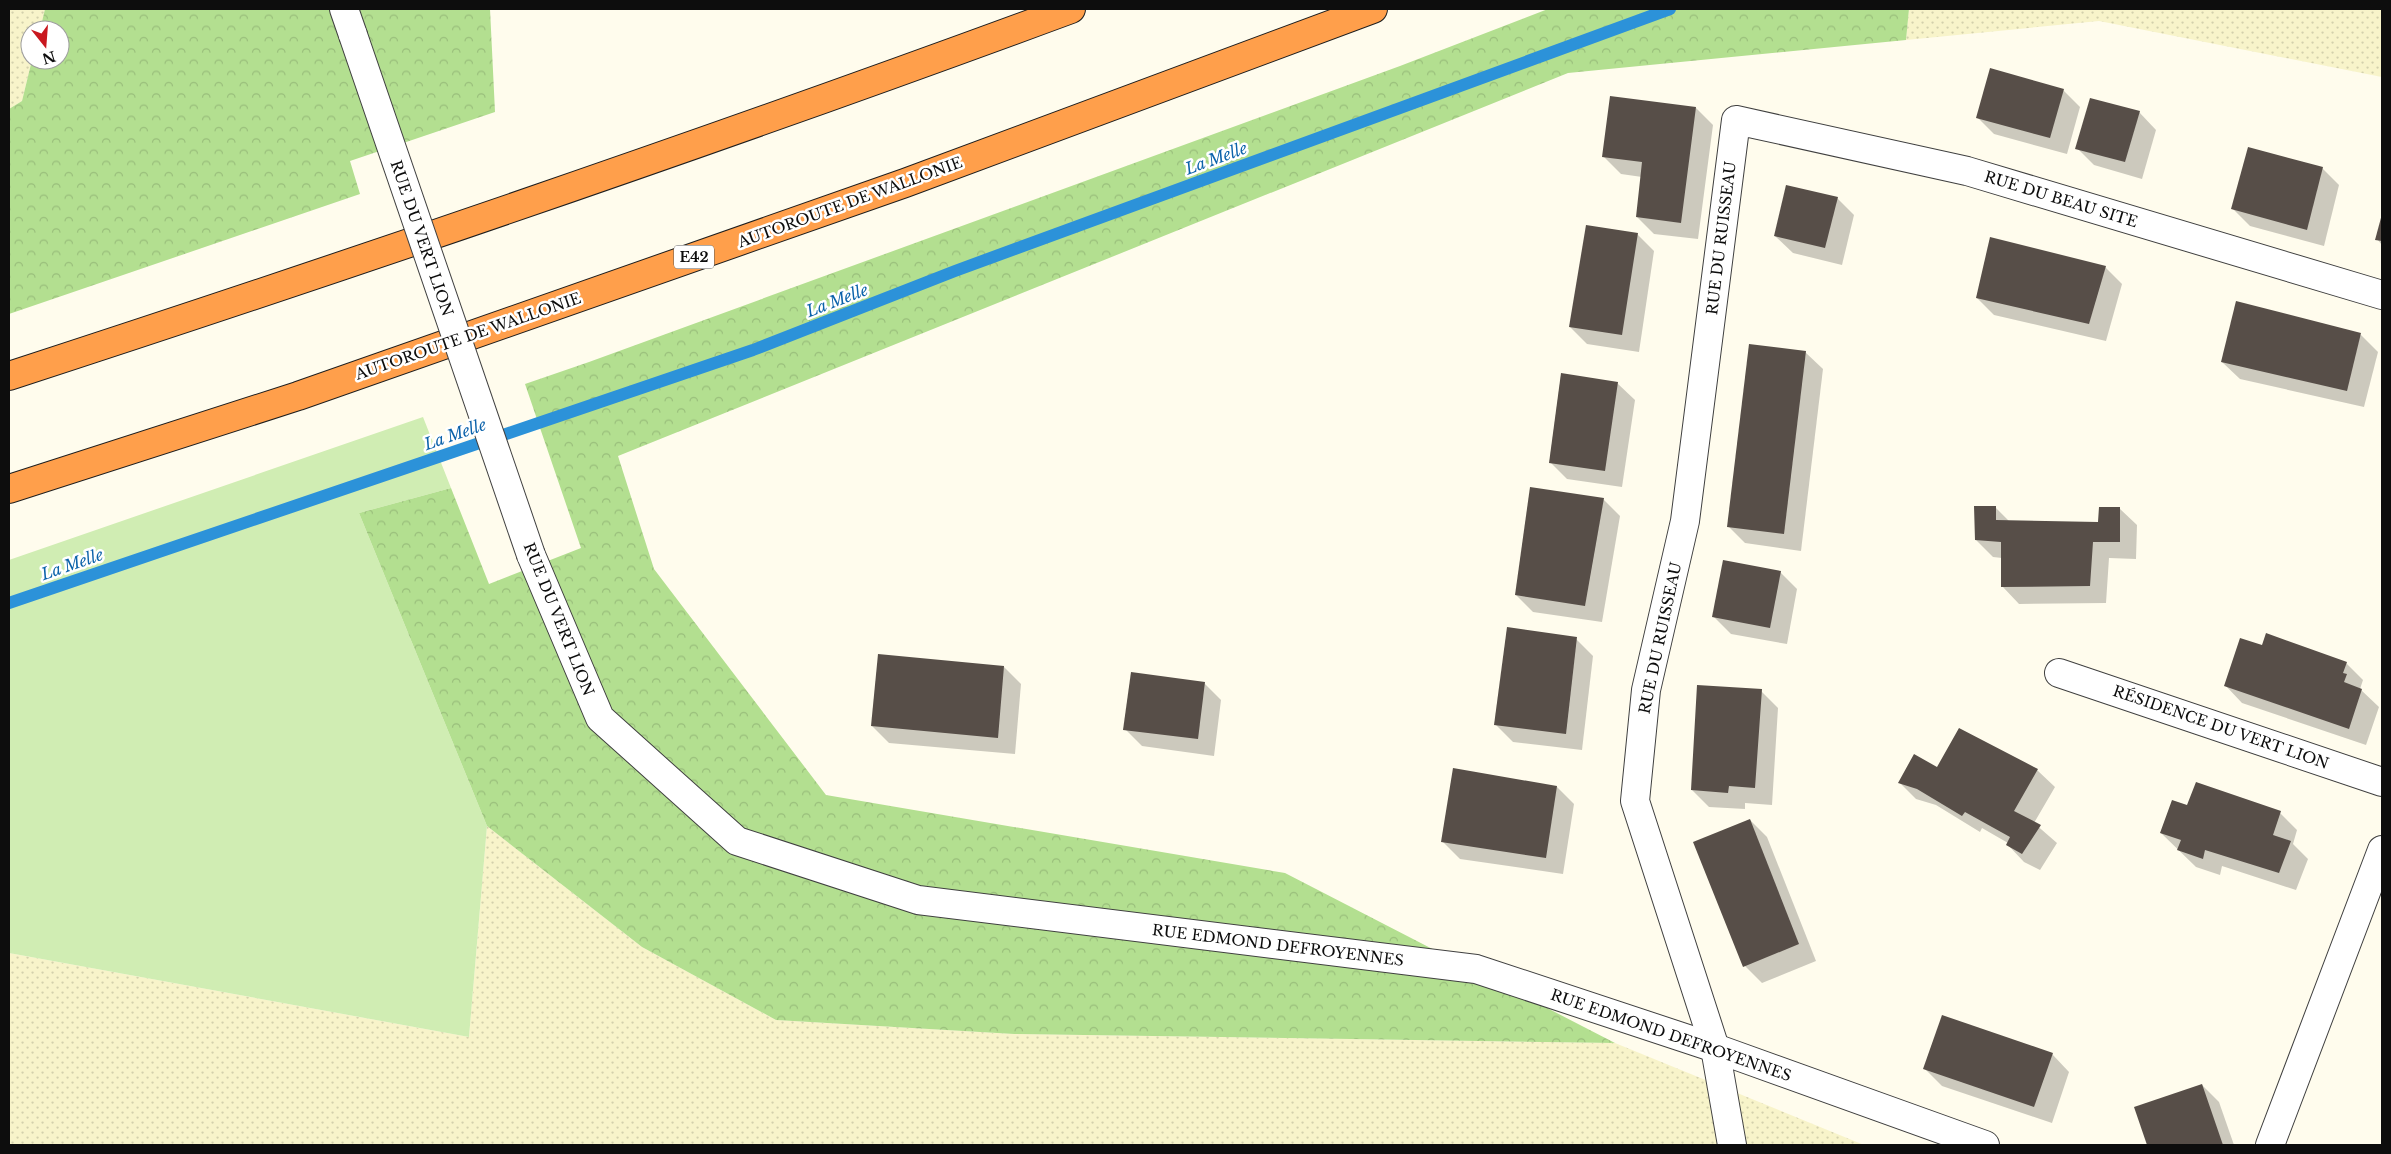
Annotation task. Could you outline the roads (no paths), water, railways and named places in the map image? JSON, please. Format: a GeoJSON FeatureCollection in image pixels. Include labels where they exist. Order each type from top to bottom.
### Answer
{"type":"FeatureCollection","features":[{"type":"Feature","properties":{"kind":"highway"},"geometry":{"type":"LineString","coordinates":[[9,376],[281,287],[862,86],[1071,9]]}},
{"type":"Feature","properties":{"kind":"highway","name":"AUTOROUTE DE WALLONIE"},"geometry":{"type":"LineString","coordinates":[[9,489],[298,396],[905,184],[1373,9]]}},
{"type":"Feature","properties":{"kind":"street","name":"RUE DU VERT LION"},"geometry":{"type":"LineString","coordinates":[[344,9],[531,555],[600,718]]}},
{"type":"Feature","properties":{"kind":"street","name":"RUE DU BEAU SITE"},"geometry":{"type":"LineString","coordinates":[[1736,120],[1967,171],[2382,294]]}},
{"type":"Feature","properties":{"kind":"street","name":"RUE DU RUISSEAU"},"geometry":{"type":"LineString","coordinates":[[1732,1145],[1714,1048],[1635,801],[1646,690],[1685,520],[1736,120]]}},
{"type":"Feature","properties":{"kind":"street","name":"RÉSIDENCE DU VERT LION"},"geometry":{"type":"LineString","coordinates":[[2060,672],[2382,782]]}},
{"type":"Feature","properties":{"kind":"street","name":"RUE EDMOND DEFROYENNES"},"geometry":{"type":"LineString","coordinates":[[600,718],[737,841],[918,900],[1476,970],[1714,1048],[1985,1145]]}},
{"type":"Feature","properties":{"kind":"street"},"geometry":{"type":"LineString","coordinates":[[2270,1145],[2382,850]]}},
{"type":"Feature","properties":{"kind":"waterway","name":"La Melle"},"geometry":{"type":"LineString","coordinates":[[9,603],[753,350],[955,271],[1670,9]]}}]}
